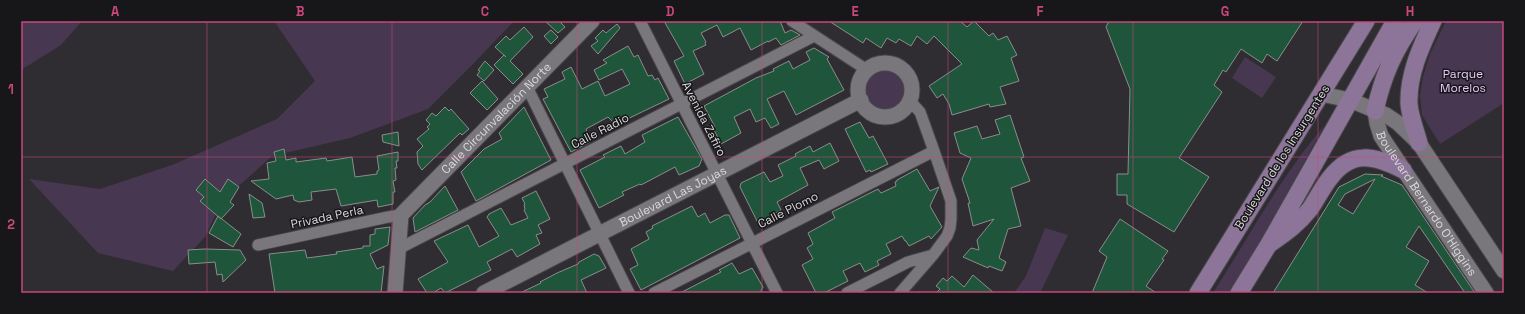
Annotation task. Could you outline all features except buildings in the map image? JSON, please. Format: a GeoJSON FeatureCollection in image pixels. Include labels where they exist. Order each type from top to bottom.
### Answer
{"type":"FeatureCollection","features":[{"type":"Feature","properties":{"kind":"main road","name":"Boulevard de los Insurgentes"},"geometry":{"type":"LineString","coordinates":[[1198,293],[1366,21]]}},
{"type":"Feature","properties":{"kind":"main road"},"geometry":{"type":"LineString","coordinates":[[1239,293],[1269,244],[1395,21]]}},
{"type":"Feature","properties":{"kind":"main road"},"geometry":{"type":"LineString","coordinates":[[1375,111],[1380,87],[1392,58],[1415,21]]}},
{"type":"Feature","properties":{"kind":"main road"},"geometry":{"type":"LineString","coordinates":[[1419,143],[1409,105],[1410,82],[1420,50],[1434,21]]}},
{"type":"Feature","properties":{"kind":"main road"},"geometry":{"type":"LineString","coordinates":[[1269,244],[1291,230],[1310,208],[1330,177],[1341,167],[1356,158],[1383,160],[1403,170]]}},
{"type":"Feature","properties":{"kind":"street","name":"Calle Circunvalación Norte"},"geometry":{"type":"LineString","coordinates":[[401,215],[592,21]]}},
{"type":"Feature","properties":{"kind":"street","name":"Avenida Zafiro"},"geometry":{"type":"LineString","coordinates":[[640,21],[777,293]]}},
{"type":"Feature","properties":{"kind":"street"},"geometry":{"type":"LineString","coordinates":[[792,21],[867,70]]}},
{"type":"Feature","properties":{"kind":"street","name":"Calle Radio"},"geometry":{"type":"LineString","coordinates":[[398,249],[814,36]]}},
{"type":"Feature","properties":{"kind":"street"},"geometry":{"type":"LineString","coordinates":[[890,63],[898,66],[904,71],[912,85],[910,101],[905,108],[898,113],[889,116],[880,116],[865,108],[858,92],[862,76],[867,70],[878,64],[890,63]]}},
{"type":"Feature","properties":{"kind":"street"},"geometry":{"type":"LineString","coordinates":[[527,87],[629,293]]}},
{"type":"Feature","properties":{"kind":"street","name":"Boulevard Bernardo O'Higgins"},"geometry":{"type":"LineString","coordinates":[[1321,94],[1350,100],[1375,111],[1398,123],[1419,143],[1504,271]]}},
{"type":"Feature","properties":{"kind":"street","name":"Boulevard Las Joyas"},"geometry":{"type":"LineString","coordinates":[[484,293],[861,100]]}},
{"type":"Feature","properties":{"kind":"street"},"geometry":{"type":"LineString","coordinates":[[900,293],[934,255],[950,228],[951,219],[951,201],[934,151],[920,112],[910,101]]}},
{"type":"Feature","properties":{"kind":"street","name":"Boulevard Bernardo O'Higgins"},"geometry":{"type":"LineString","coordinates":[[1375,111],[1376,123],[1381,136],[1486,293]]}},
{"type":"Feature","properties":{"kind":"street","name":"Calle Plomo"},"geometry":{"type":"LineString","coordinates":[[654,293],[934,151]]}},
{"type":"Feature","properties":{"kind":"street"},"geometry":{"type":"LineString","coordinates":[[395,293],[401,215]]}},
{"type":"Feature","properties":{"kind":"street","name":"Privada Perla"},"geometry":{"type":"LineString","coordinates":[[258,245],[401,215]]}},
{"type":"Feature","properties":{"kind":"street"},"geometry":{"type":"LineString","coordinates":[[847,293],[908,262],[934,255]]}},
{"type":"Feature","properties":{"kind":"green space"},"geometry":{"type":"Polygon","coordinates":[[[21,21],[82,21],[61,45],[21,70],[21,21]]]}},
{"type":"Feature","properties":{"kind":"green space"},"geometry":{"type":"Polygon","coordinates":[[[274,21],[514,21],[428,109],[350,138],[272,156],[222,201],[205,237],[173,271],[98,253],[29,179],[100,189],[172,165],[277,119],[315,81],[274,21]]]}},
{"type":"Feature","properties":{"kind":"green space","name":"Parque Morelos"},"geometry":{"type":"Polygon","coordinates":[[[1446,21],[1504,21],[1504,103],[1440,144],[1422,115],[1420,96],[1423,77],[1430,54],[1446,21]]]}},
{"type":"Feature","properties":{"kind":"green space"},"geometry":{"type":"Polygon","coordinates":[[[1245,57],[1276,77],[1262,98],[1232,78],[1245,57]]]}},
{"type":"Feature","properties":{"kind":"green space"},"geometry":{"type":"Polygon","coordinates":[[[881,68],[889,68],[897,71],[903,77],[906,89],[903,101],[897,107],[889,110],[881,110],[873,107],[867,101],[864,93],[864,85],[867,77],[873,71],[881,68]]]}},
{"type":"Feature","properties":{"kind":"green space"},"geometry":{"type":"Polygon","coordinates":[[[1324,126],[1232,293],[1213,293],[1279,186],[1308,145],[1324,126]]]}},
{"type":"Feature","properties":{"kind":"green space"},"geometry":{"type":"Polygon","coordinates":[[[1045,228],[1068,235],[1040,293],[1014,293],[1026,276],[1045,228]]]}}]}
